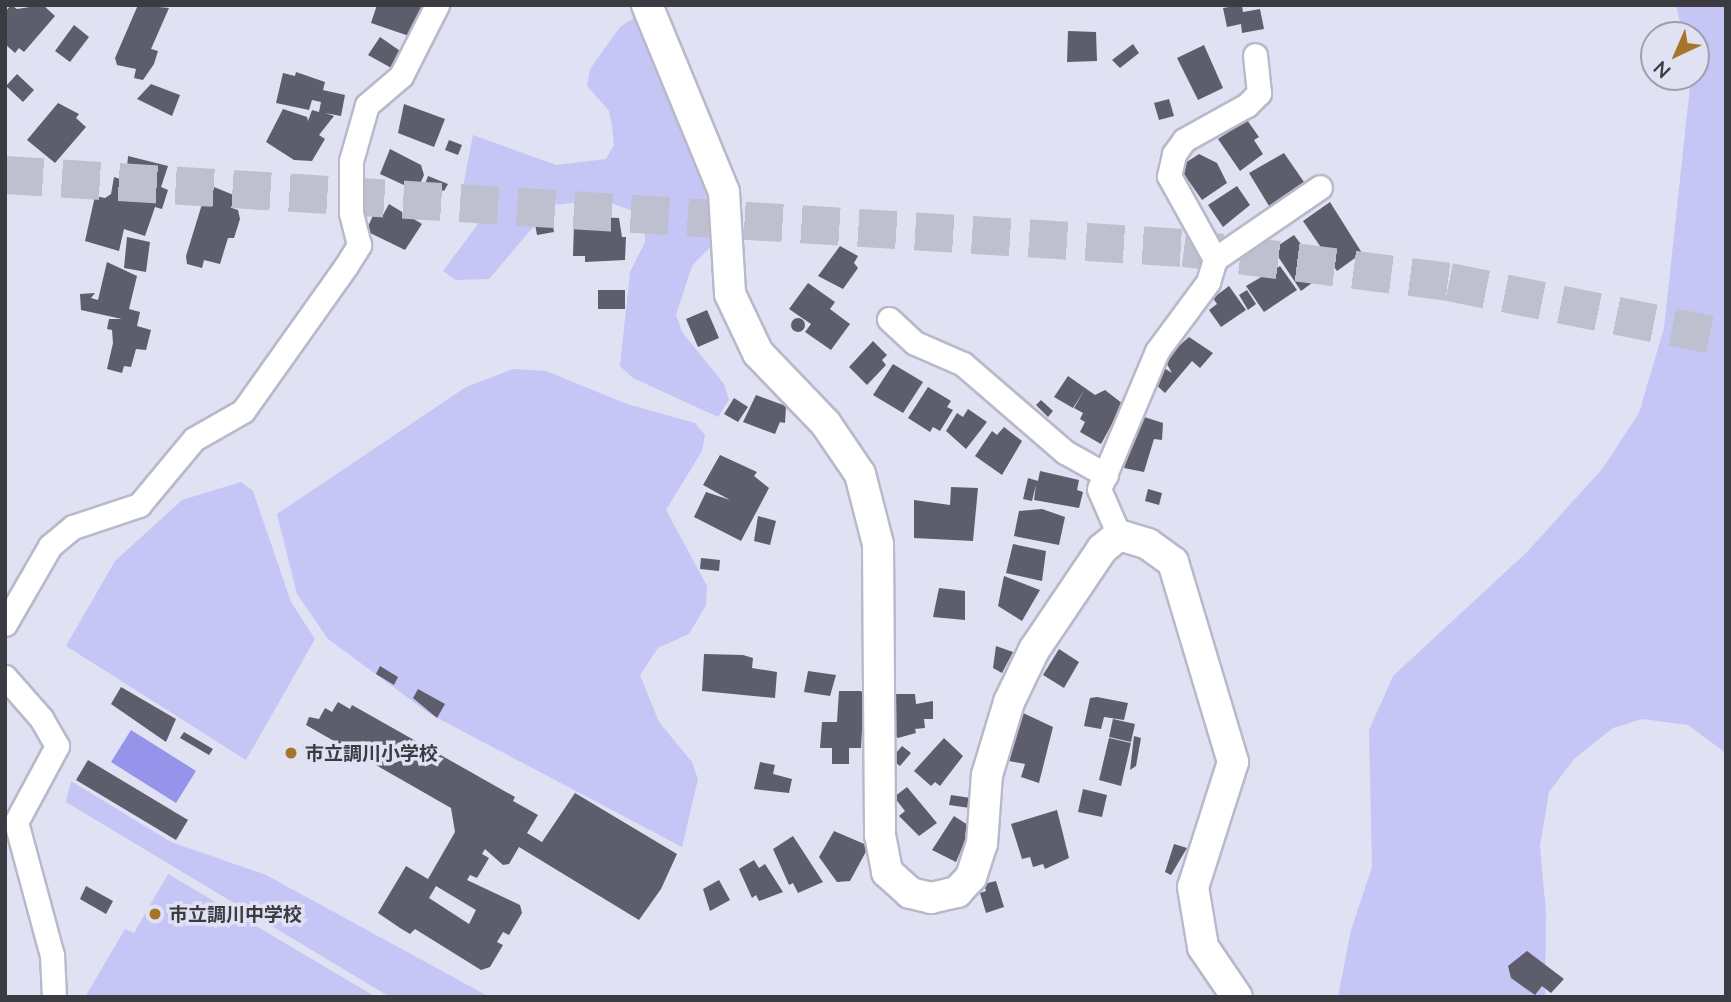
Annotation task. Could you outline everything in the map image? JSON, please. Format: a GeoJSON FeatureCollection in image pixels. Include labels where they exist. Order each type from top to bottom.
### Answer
{"type":"FeatureCollection","features":[{"type":"Feature","properties":{"kind":"street"},"geometry":{"type":"LineString","coordinates":[[5,624],[58,540],[72,527],[139,505],[194,439],[243,411],[346,266],[359,245],[351,213],[351,161],[367,105],[401,76],[437,5]]}},
{"type":"Feature","properties":{"kind":"street"},"geometry":{"type":"LineString","coordinates":[[647,5],[724,192],[730,294],[758,353],[826,424],[860,474],[878,544],[880,835],[887,872],[909,894],[931,898],[957,892],[971,877],[982,844],[987,775],[1009,702],[1034,650],[1102,549],[1119,535]]}},
{"type":"Feature","properties":{"kind":"street"},"geometry":{"type":"LineString","coordinates":[[1216,259],[1169,176],[1174,154],[1184,140],[1247,105],[1259,93],[1255,55]]}},
{"type":"Feature","properties":{"kind":"street"},"geometry":{"type":"LineString","coordinates":[[1237,997],[1203,947],[1193,887],[1233,762],[1173,562],[1148,544],[1119,535],[1099,489],[1157,351],[1208,282],[1216,259],[1320,187]]}},
{"type":"Feature","properties":{"kind":"street"},"geometry":{"type":"LineString","coordinates":[[889,320],[915,343],[963,364],[1065,452],[1106,475]]}},
{"type":"Feature","properties":{"kind":"street"},"geometry":{"type":"LineString","coordinates":[[5,677],[41,718],[57,746],[16,822],[52,955],[54,997]]}},
{"type":"Feature","properties":{"kind":"shaded area"},"geometry":{"type":"Polygon","coordinates":[[[1676,5],[1726,5],[1726,753],[1688,725],[1642,719],[1613,728],[1574,759],[1549,792],[1540,846],[1546,913],[1545,997],[1338,997],[1351,930],[1372,867],[1369,730],[1393,676],[1527,552],[1603,468],[1639,413],[1664,328],[1689,91],[1710,91],[1710,21],[1680,21],[1676,5]]]}},
{"type":"Feature","properties":{"kind":"shaded area"},"geometry":{"type":"Polygon","coordinates":[[[634,18],[709,141],[715,242],[692,266],[676,315],[682,332],[724,384],[729,400],[718,417],[633,378],[620,366],[630,272],[645,242],[645,225],[636,212],[602,200],[552,205],[489,279],[456,280],[443,271],[481,220],[461,197],[473,135],[556,165],[606,159],[614,145],[612,126],[609,111],[587,86],[590,69],[620,27],[634,18]]]}},
{"type":"Feature","properties":{"kind":"shaded area"},"geometry":{"type":"Polygon","coordinates":[[[513,369],[546,371],[627,404],[695,423],[705,435],[702,451],[666,510],[707,586],[706,605],[689,634],[658,648],[640,675],[659,722],[692,762],[698,779],[682,847],[430,714],[328,639],[297,594],[277,514],[466,387],[513,369]]]}},
{"type":"Feature","properties":{"kind":"shaded area"},"geometry":{"type":"Polygon","coordinates":[[[241,482],[253,491],[291,602],[315,639],[246,760],[66,646],[115,561],[182,500],[241,482]]]}},
{"type":"Feature","properties":{"kind":"shaded area"},"geometry":{"type":"Polygon","coordinates":[[[131,730],[196,771],[176,803],[111,762],[131,730]]]}},
{"type":"Feature","properties":{"kind":"shaded area"},"geometry":{"type":"Polygon","coordinates":[[[71,781],[171,842],[266,875],[486,995],[543,995],[390,997],[66,802],[71,781]]]}},
{"type":"Feature","properties":{"kind":"shaded area"},"geometry":{"type":"Polygon","coordinates":[[[168,874],[376,997],[85,997],[125,929],[134,933],[168,874]]]}},
{"type":"Feature","properties":{"kind":"building"},"geometry":{"type":"Polygon","coordinates":[[[11,5],[17,9],[43,5],[55,16],[24,52],[19,48],[15,53],[5,44],[5,12],[11,5]]]}},
{"type":"Feature","properties":{"kind":"building"},"geometry":{"type":"Polygon","coordinates":[[[138,5],[169,8],[151,49],[158,51],[154,64],[143,80],[134,78],[136,69],[117,65],[115,58],[138,5]]]}},
{"type":"Feature","properties":{"kind":"building"},"geometry":{"type":"Polygon","coordinates":[[[377,5],[431,5],[409,36],[371,23],[377,5]]]}},
{"type":"Feature","properties":{"kind":"building"},"geometry":{"type":"Polygon","coordinates":[[[1242,5],[1243,12],[1260,9],[1264,29],[1242,33],[1241,24],[1227,27],[1223,8],[1242,5]]]}},
{"type":"Feature","properties":{"kind":"building"},"geometry":{"type":"Polygon","coordinates":[[[74,25],[89,37],[70,62],[55,51],[74,25]]]}},
{"type":"Feature","properties":{"kind":"building"},"geometry":{"type":"Polygon","coordinates":[[[1068,31],[1096,32],[1097,61],[1067,62],[1068,31]]]}},
{"type":"Feature","properties":{"kind":"building"},"geometry":{"type":"Polygon","coordinates":[[[380,37],[406,55],[395,70],[368,55],[380,37]]]}},
{"type":"Feature","properties":{"kind":"building"},"geometry":{"type":"Polygon","coordinates":[[[1133,44],[1139,53],[1120,68],[1112,60],[1133,44]]]}},
{"type":"Feature","properties":{"kind":"building"},"geometry":{"type":"Polygon","coordinates":[[[1204,45],[1223,88],[1198,100],[1177,58],[1204,45]]]}},
{"type":"Feature","properties":{"kind":"building"},"geometry":{"type":"Polygon","coordinates":[[[296,72],[325,82],[323,90],[345,95],[341,116],[325,113],[334,116],[319,135],[325,139],[312,161],[294,160],[266,142],[283,109],[307,117],[308,121],[312,110],[319,112],[321,102],[312,100],[309,110],[276,103],[283,73],[295,76],[296,72]]]}},
{"type":"Feature","properties":{"kind":"building"},"geometry":{"type":"Polygon","coordinates":[[[17,74],[34,90],[23,102],[6,86],[17,74]]]}},
{"type":"Feature","properties":{"kind":"building"},"geometry":{"type":"Polygon","coordinates":[[[151,84],[180,95],[172,116],[137,99],[151,84]]]}},
{"type":"Feature","properties":{"kind":"building"},"geometry":{"type":"Polygon","coordinates":[[[1169,99],[1174,116],[1159,120],[1154,103],[1169,99]]]}},
{"type":"Feature","properties":{"kind":"building"},"geometry":{"type":"Polygon","coordinates":[[[58,103],[79,114],[76,118],[86,127],[55,163],[27,140],[58,103]]]}},
{"type":"Feature","properties":{"kind":"building"},"geometry":{"type":"Polygon","coordinates":[[[404,104],[445,119],[434,147],[398,133],[404,104]]]}},
{"type":"Feature","properties":{"kind":"building"},"geometry":{"type":"Polygon","coordinates":[[[1247,120],[1259,137],[1254,140],[1263,154],[1240,171],[1218,139],[1247,120]]]}},
{"type":"Feature","properties":{"kind":"building"},"geometry":{"type":"Polygon","coordinates":[[[449,140],[462,145],[458,155],[445,150],[449,140]]]}},
{"type":"Feature","properties":{"kind":"building"},"geometry":{"type":"Polygon","coordinates":[[[390,149],[421,165],[424,175],[417,191],[380,174],[390,149]]]}},
{"type":"Feature","properties":{"kind":"building"},"geometry":{"type":"Polygon","coordinates":[[[1284,153],[1304,182],[1269,206],[1249,173],[1284,153]]]}},
{"type":"Feature","properties":{"kind":"building"},"geometry":{"type":"Polygon","coordinates":[[[1199,154],[1217,163],[1227,183],[1202,200],[1179,167],[1199,154]]]}},
{"type":"Feature","properties":{"kind":"building"},"geometry":{"type":"Polygon","coordinates":[[[128,156],[168,166],[161,187],[168,190],[162,209],[155,207],[145,236],[124,229],[119,251],[85,241],[95,196],[105,198],[111,194],[114,177],[126,181],[128,156]]]}},
{"type":"Feature","properties":{"kind":"building"},"geometry":{"type":"Polygon","coordinates":[[[428,176],[448,184],[444,191],[437,188],[432,199],[421,195],[428,176]]]}},
{"type":"Feature","properties":{"kind":"building"},"geometry":{"type":"Polygon","coordinates":[[[1237,186],[1250,205],[1223,227],[1208,205],[1237,186]]]}},
{"type":"Feature","properties":{"kind":"building"},"geometry":{"type":"Polygon","coordinates":[[[214,187],[236,196],[232,208],[238,210],[240,219],[234,238],[228,238],[220,264],[204,260],[202,268],[187,264],[186,256],[207,188],[214,187]]]}},
{"type":"Feature","properties":{"kind":"building"},"geometry":{"type":"Polygon","coordinates":[[[1330,202],[1362,253],[1337,271],[1303,221],[1330,202]]]}},
{"type":"Feature","properties":{"kind":"building"},"geometry":{"type":"Polygon","coordinates":[[[389,204],[422,224],[405,250],[366,231],[375,211],[383,215],[389,204]]]}},
{"type":"Feature","properties":{"kind":"building"},"geometry":{"type":"Polygon","coordinates":[[[595,217],[619,218],[622,237],[626,237],[625,260],[585,262],[585,256],[573,256],[574,223],[595,224],[595,217]]]}},
{"type":"Feature","properties":{"kind":"building"},"geometry":{"type":"Polygon","coordinates":[[[552,221],[554,232],[537,235],[535,224],[552,221]]]}},
{"type":"Feature","properties":{"kind":"building"},"geometry":{"type":"Polygon","coordinates":[[[1294,235],[1312,259],[1319,254],[1330,270],[1301,291],[1273,249],[1294,235]]]}},
{"type":"Feature","properties":{"kind":"building"},"geometry":{"type":"Polygon","coordinates":[[[127,237],[150,242],[146,272],[124,268],[127,237]]]}},
{"type":"Feature","properties":{"kind":"building"},"geometry":{"type":"Polygon","coordinates":[[[840,246],[858,256],[854,263],[858,268],[843,289],[818,276],[840,246]]]}},
{"type":"Feature","properties":{"kind":"building"},"geometry":{"type":"Polygon","coordinates":[[[107,262],[137,276],[129,309],[140,312],[137,326],[151,330],[146,350],[136,349],[131,367],[124,366],[122,373],[107,369],[113,343],[112,330],[107,329],[109,319],[122,319],[81,310],[80,294],[95,293],[91,298],[98,300],[107,262]]]}},
{"type":"Feature","properties":{"kind":"building"},"geometry":{"type":"Polygon","coordinates":[[[1280,266],[1297,290],[1264,312],[1246,286],[1280,266]]]}},
{"type":"Feature","properties":{"kind":"building"},"geometry":{"type":"Polygon","coordinates":[[[808,283],[835,302],[830,309],[850,324],[831,350],[805,332],[811,324],[789,309],[808,283]]]}},
{"type":"Feature","properties":{"kind":"building"},"geometry":{"type":"Polygon","coordinates":[[[1229,286],[1246,310],[1221,327],[1209,310],[1217,304],[1213,298],[1229,286]]]}},
{"type":"Feature","properties":{"kind":"building"},"geometry":{"type":"Polygon","coordinates":[[[598,290],[625,290],[625,309],[598,309],[598,290]]]}},
{"type":"Feature","properties":{"kind":"building"},"geometry":{"type":"Polygon","coordinates":[[[1247,290],[1256,304],[1248,310],[1239,295],[1247,290]]]}},
{"type":"Feature","properties":{"kind":"building"},"geometry":{"type":"Polygon","coordinates":[[[707,310],[719,338],[698,347],[686,319],[707,310]]]}},
{"type":"Feature","properties":{"kind":"building"},"geometry":{"type":"Polygon","coordinates":[[[795,318],[801,318],[805,325],[801,332],[795,332],[791,328],[791,322],[795,318]]]}},
{"type":"Feature","properties":{"kind":"building"},"geometry":{"type":"Polygon","coordinates":[[[1189,337],[1213,353],[1200,368],[1192,361],[1165,393],[1152,381],[1164,368],[1172,373],[1164,359],[1189,337]]]}},
{"type":"Feature","properties":{"kind":"building"},"geometry":{"type":"Polygon","coordinates":[[[873,341],[887,355],[882,360],[886,365],[867,385],[849,367],[873,341]]]}},
{"type":"Feature","properties":{"kind":"building"},"geometry":{"type":"Polygon","coordinates":[[[893,364],[923,382],[903,413],[873,395],[893,364]]]}},
{"type":"Feature","properties":{"kind":"building"},"geometry":{"type":"Polygon","coordinates":[[[1068,376],[1095,395],[1105,390],[1123,404],[1101,444],[1080,432],[1085,422],[1080,419],[1083,413],[1074,408],[1085,389],[1073,408],[1054,397],[1068,376]]]}},
{"type":"Feature","properties":{"kind":"building"},"geometry":{"type":"Polygon","coordinates":[[[928,387],[951,401],[947,407],[953,410],[940,431],[933,427],[930,432],[908,418],[928,387]]]}},
{"type":"Feature","properties":{"kind":"building"},"geometry":{"type":"Polygon","coordinates":[[[756,395],[786,406],[785,423],[780,422],[775,434],[743,422],[756,395]]]}},
{"type":"Feature","properties":{"kind":"building"},"geometry":{"type":"Polygon","coordinates":[[[734,398],[748,407],[738,422],[724,414],[734,398]]]}},
{"type":"Feature","properties":{"kind":"building"},"geometry":{"type":"Polygon","coordinates":[[[1041,400],[1053,411],[1048,417],[1036,405],[1041,400]]]}},
{"type":"Feature","properties":{"kind":"building"},"geometry":{"type":"Polygon","coordinates":[[[968,409],[987,422],[966,449],[946,431],[957,413],[963,417],[968,409]]]}},
{"type":"Feature","properties":{"kind":"building"},"geometry":{"type":"Polygon","coordinates":[[[1138,415],[1163,423],[1162,440],[1154,439],[1144,472],[1124,468],[1138,415]]]}},
{"type":"Feature","properties":{"kind":"building"},"geometry":{"type":"Polygon","coordinates":[[[1004,427],[1022,441],[1002,475],[975,456],[992,431],[997,435],[1004,427]]]}},
{"type":"Feature","properties":{"kind":"building"},"geometry":{"type":"Polygon","coordinates":[[[720,455],[757,472],[754,476],[769,488],[741,541],[694,517],[706,492],[730,500],[703,485],[720,455]]]}},
{"type":"Feature","properties":{"kind":"building"},"geometry":{"type":"Polygon","coordinates":[[[1040,471],[1079,480],[1077,490],[1083,492],[1079,508],[1034,500],[1036,485],[1032,501],[1023,499],[1028,478],[1038,481],[1040,471]]]}},
{"type":"Feature","properties":{"kind":"building"},"geometry":{"type":"Polygon","coordinates":[[[951,487],[978,488],[973,541],[914,538],[914,500],[950,505],[951,487]]]}},
{"type":"Feature","properties":{"kind":"building"},"geometry":{"type":"Polygon","coordinates":[[[1148,489],[1162,493],[1159,505],[1145,501],[1148,489]]]}},
{"type":"Feature","properties":{"kind":"building"},"geometry":{"type":"Polygon","coordinates":[[[1042,509],[1065,517],[1059,545],[1014,536],[1019,511],[1042,509]]]}},
{"type":"Feature","properties":{"kind":"building"},"geometry":{"type":"Polygon","coordinates":[[[758,516],[776,521],[770,545],[754,541],[758,516]]]}},
{"type":"Feature","properties":{"kind":"building"},"geometry":{"type":"Polygon","coordinates":[[[1013,544],[1046,551],[1042,581],[1006,573],[1013,544]]]}},
{"type":"Feature","properties":{"kind":"building"},"geometry":{"type":"Polygon","coordinates":[[[701,558],[720,560],[719,571],[700,569],[701,558]]]}},
{"type":"Feature","properties":{"kind":"building"},"geometry":{"type":"Polygon","coordinates":[[[1004,576],[1040,590],[1022,621],[998,606],[1004,576]]]}},
{"type":"Feature","properties":{"kind":"building"},"geometry":{"type":"Polygon","coordinates":[[[939,588],[965,591],[965,620],[933,617],[939,588]]]}},
{"type":"Feature","properties":{"kind":"building"},"geometry":{"type":"Polygon","coordinates":[[[996,646],[1013,652],[1002,673],[993,668],[996,646]]]}},
{"type":"Feature","properties":{"kind":"building"},"geometry":{"type":"Polygon","coordinates":[[[1059,649],[1079,662],[1064,688],[1043,675],[1059,649]]]}},
{"type":"Feature","properties":{"kind":"building"},"geometry":{"type":"Polygon","coordinates":[[[704,654],[743,655],[753,658],[752,668],[777,672],[775,698],[702,691],[704,654]]]}},
{"type":"Feature","properties":{"kind":"building"},"geometry":{"type":"Polygon","coordinates":[[[380,666],[398,677],[394,685],[376,674],[380,666]]]}},
{"type":"Feature","properties":{"kind":"building"},"geometry":{"type":"Polygon","coordinates":[[[808,671],[836,675],[830,696],[804,692],[808,671]]]}},
{"type":"Feature","properties":{"kind":"building"},"geometry":{"type":"Polygon","coordinates":[[[121,687],[176,719],[166,742],[111,704],[121,687]]]}},
{"type":"Feature","properties":{"kind":"building"},"geometry":{"type":"Polygon","coordinates":[[[418,689],[445,704],[437,718],[413,698],[418,689]]]}},
{"type":"Feature","properties":{"kind":"building"},"geometry":{"type":"Polygon","coordinates":[[[839,691],[861,691],[864,695],[861,748],[849,748],[849,764],[832,764],[832,748],[820,748],[822,722],[837,722],[839,691]]]}},
{"type":"Feature","properties":{"kind":"building"},"geometry":{"type":"Polygon","coordinates":[[[891,694],[915,694],[916,704],[933,701],[933,719],[924,719],[925,728],[915,729],[916,733],[898,738],[893,734],[891,694]]]}},
{"type":"Feature","properties":{"kind":"building"},"geometry":{"type":"Polygon","coordinates":[[[1090,698],[1128,703],[1124,720],[1104,717],[1101,729],[1084,726],[1090,698]]]}},
{"type":"Feature","properties":{"kind":"building"},"geometry":{"type":"Polygon","coordinates":[[[338,702],[350,709],[352,705],[515,797],[513,801],[538,815],[527,833],[542,842],[575,793],[677,854],[661,889],[639,920],[519,847],[509,864],[503,865],[485,849],[482,854],[489,858],[477,878],[470,875],[467,880],[520,905],[522,913],[509,935],[503,932],[497,942],[503,945],[490,967],[481,970],[415,929],[410,934],[378,913],[406,866],[428,879],[455,832],[451,808],[306,725],[309,717],[319,719],[325,708],[332,712],[338,702]],[[436,886],[429,898],[469,924],[476,910],[436,886]]]}},
{"type":"Feature","properties":{"kind":"building"},"geometry":{"type":"Polygon","coordinates":[[[1021,712],[1053,727],[1039,783],[1021,777],[1025,764],[1009,761],[1021,712]]]}},
{"type":"Feature","properties":{"kind":"building"},"geometry":{"type":"Polygon","coordinates":[[[1113,719],[1135,724],[1131,742],[1109,737],[1113,719]]]}},
{"type":"Feature","properties":{"kind":"building"},"geometry":{"type":"Polygon","coordinates":[[[184,732],[213,749],[209,755],[180,738],[184,732]]]}},
{"type":"Feature","properties":{"kind":"building"},"geometry":{"type":"Polygon","coordinates":[[[1134,736],[1141,738],[1136,766],[1130,770],[1134,736]]]}},
{"type":"Feature","properties":{"kind":"building"},"geometry":{"type":"Polygon","coordinates":[[[944,738],[963,756],[940,786],[935,782],[931,786],[914,771],[944,738]]]}},
{"type":"Feature","properties":{"kind":"building"},"geometry":{"type":"Polygon","coordinates":[[[1109,738],[1131,743],[1121,786],[1099,780],[1109,738]]]}},
{"type":"Feature","properties":{"kind":"building"},"geometry":{"type":"Polygon","coordinates":[[[902,746],[911,753],[900,766],[891,759],[902,746]]]}},
{"type":"Feature","properties":{"kind":"building"},"geometry":{"type":"Polygon","coordinates":[[[88,760],[188,820],[176,840],[76,780],[88,760]]]}},
{"type":"Feature","properties":{"kind":"building"},"geometry":{"type":"Polygon","coordinates":[[[760,762],[775,765],[773,774],[792,779],[789,793],[754,789],[760,762]]]}},
{"type":"Feature","properties":{"kind":"building"},"geometry":{"type":"Polygon","coordinates":[[[907,787],[937,823],[919,836],[899,816],[905,811],[894,797],[907,787]]]}},
{"type":"Feature","properties":{"kind":"building"},"geometry":{"type":"Polygon","coordinates":[[[1083,789],[1107,795],[1102,817],[1078,812],[1083,789]]]}},
{"type":"Feature","properties":{"kind":"building"},"geometry":{"type":"Polygon","coordinates":[[[951,795],[971,798],[970,808],[949,805],[951,795]]]}},
{"type":"Feature","properties":{"kind":"building"},"geometry":{"type":"Polygon","coordinates":[[[1057,810],[1069,858],[1045,869],[1043,864],[1033,867],[1030,857],[1022,859],[1011,824],[1057,810]]]}},
{"type":"Feature","properties":{"kind":"building"},"geometry":{"type":"Polygon","coordinates":[[[954,816],[971,827],[956,862],[932,850],[954,816]]]}},
{"type":"Feature","properties":{"kind":"building"},"geometry":{"type":"Polygon","coordinates":[[[834,831],[869,846],[850,881],[837,882],[819,857],[834,831]]]}},
{"type":"Feature","properties":{"kind":"building"},"geometry":{"type":"Polygon","coordinates":[[[793,836],[823,882],[798,893],[793,883],[789,885],[773,849],[793,836]]]}},
{"type":"Feature","properties":{"kind":"building"},"geometry":{"type":"Polygon","coordinates":[[[1174,844],[1187,848],[1171,875],[1165,872],[1174,844]]]}},
{"type":"Feature","properties":{"kind":"building"},"geometry":{"type":"Polygon","coordinates":[[[754,860],[759,868],[765,864],[783,892],[759,901],[756,895],[752,898],[739,869],[754,860]]]}},
{"type":"Feature","properties":{"kind":"building"},"geometry":{"type":"Polygon","coordinates":[[[719,880],[730,900],[710,911],[703,889],[719,880]]]}},
{"type":"Feature","properties":{"kind":"building"},"geometry":{"type":"Polygon","coordinates":[[[996,881],[1004,907],[986,913],[980,893],[986,891],[984,884],[996,881]]]}},
{"type":"Feature","properties":{"kind":"building"},"geometry":{"type":"Polygon","coordinates":[[[86,886],[113,901],[106,914],[80,899],[86,886]]]}},
{"type":"Feature","properties":{"kind":"building"},"geometry":{"type":"Polygon","coordinates":[[[1527,951],[1564,979],[1551,993],[1542,986],[1535,995],[1511,978],[1508,966],[1527,951]]]}},
{"type":"Feature","properties":{"kind":"tunnel"},"geometry":{"type":"LineString","coordinates":[[5,175],[1184,248],[1449,282],[1726,338]]}},
{"type":"Feature","properties":{"kind":"place","name":"市立調川小学校"},"geometry":{"type":"Point","coordinates":[291,753]}},
{"type":"Feature","properties":{"kind":"place","name":"市立調川中学校"},"geometry":{"type":"Point","coordinates":[155,914]}}]}
